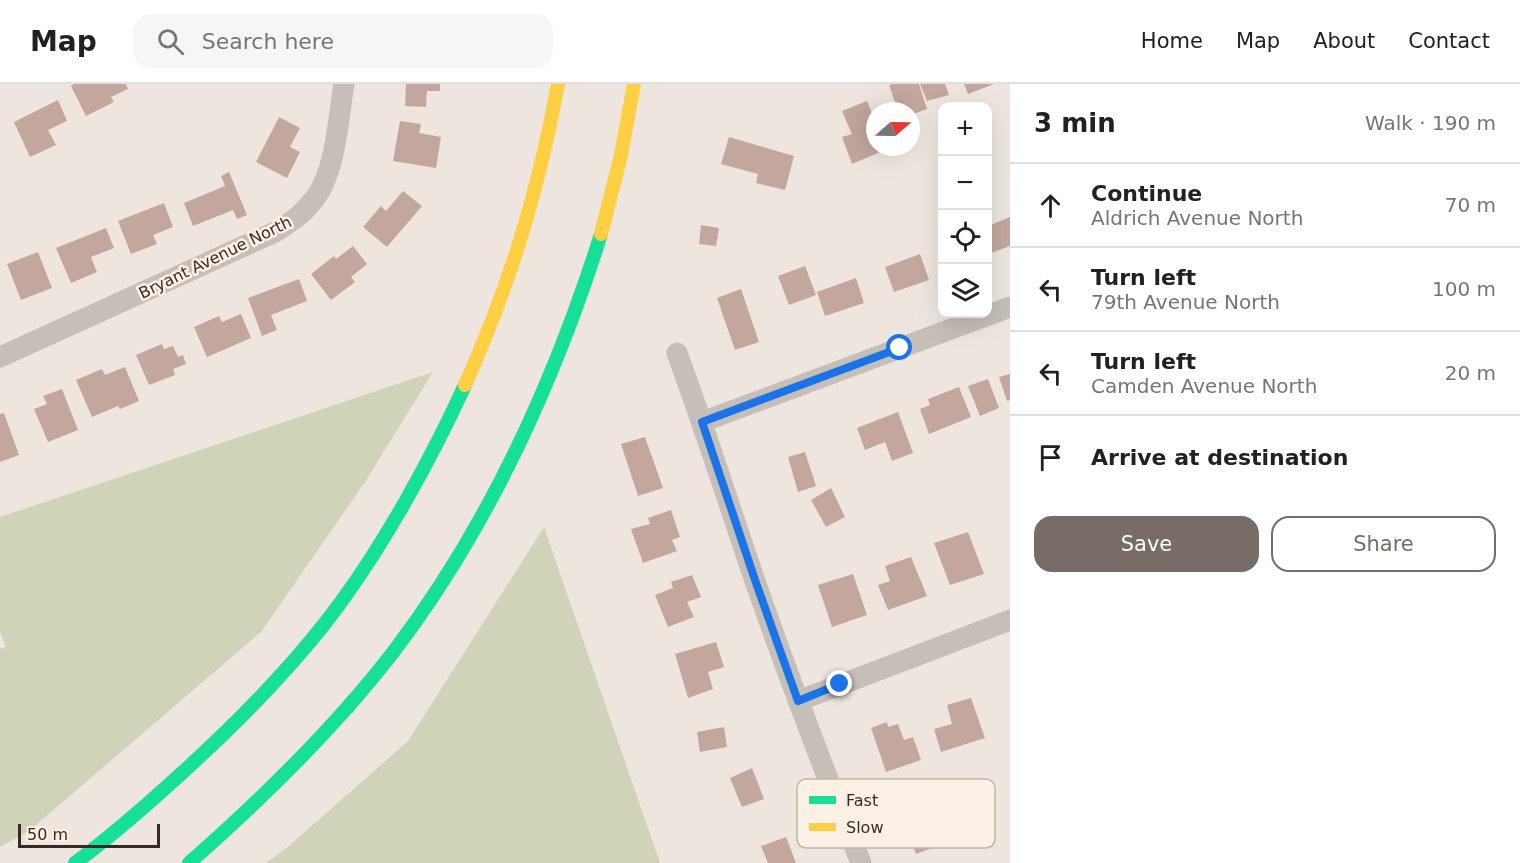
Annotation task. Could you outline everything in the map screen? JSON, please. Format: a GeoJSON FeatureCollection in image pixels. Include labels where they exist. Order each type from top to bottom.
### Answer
{"type":"FeatureCollection","features":[{"type":"Feature","properties":{"kind":"highway"},"geometry":{"type":"LineString","coordinates":[[69,860],[121,827],[226,732],[295,659],[341,602],[389,528],[463,393],[506,290],[542,169],[558,84]]}},
{"type":"Feature","properties":{"kind":"highway"},"geometry":{"type":"LineString","coordinates":[[189,863],[235,823],[358,695],[418,618],[480,521],[529,427],[573,321],[610,198],[634,84]]}},
{"type":"Feature","properties":{"kind":"street","name":"Bryant Avenue North"},"geometry":{"type":"LineString","coordinates":[[0,357],[275,232],[296,219],[313,202],[325,181],[332,157],[344,84]]}},
{"type":"Feature","properties":{"kind":"street"},"geometry":{"type":"LineString","coordinates":[[702,422],[1010,307]]}},
{"type":"Feature","properties":{"kind":"street"},"geometry":{"type":"LineString","coordinates":[[677,353],[755,580],[828,779]]}},
{"type":"Feature","properties":{"kind":"street"},"geometry":{"type":"LineString","coordinates":[[798,701],[1010,620]]}},
{"type":"Feature","properties":{"kind":"street"},"geometry":{"type":"LineString","coordinates":[[855,848],[861,863]]}},
{"type":"Feature","properties":{"kind":"green space"},"geometry":{"type":"Polygon","coordinates":[[[433,372],[365,482],[261,632],[29,831],[0,847],[0,649],[6,647],[0,632],[0,517],[433,372]]]}},
{"type":"Feature","properties":{"kind":"green space"},"geometry":{"type":"Polygon","coordinates":[[[544,527],[660,863],[266,863],[290,845],[408,741],[544,527]]]}},
{"type":"Feature","properties":{"kind":"building"},"geometry":{"type":"Polygon","coordinates":[[[74,84],[126,84],[128,89],[111,97],[114,102],[86,116],[71,86],[74,84]]]}},
{"type":"Feature","properties":{"kind":"building"},"geometry":{"type":"Polygon","coordinates":[[[406,84],[440,84],[440,91],[427,91],[426,107],[405,106],[406,84]]]}},
{"type":"Feature","properties":{"kind":"building"},"geometry":{"type":"Polygon","coordinates":[[[919,84],[927,109],[920,112],[920,102],[895,102],[889,85],[919,84]]]}},
{"type":"Feature","properties":{"kind":"building"},"geometry":{"type":"Polygon","coordinates":[[[920,84],[945,84],[949,95],[927,101],[920,84]]]}},
{"type":"Feature","properties":{"kind":"building"},"geometry":{"type":"Polygon","coordinates":[[[964,84],[994,84],[968,94],[964,84]]]}},
{"type":"Feature","properties":{"kind":"building"},"geometry":{"type":"Polygon","coordinates":[[[58,100],[67,121],[48,130],[56,145],[30,157],[14,122],[58,100]]]}},
{"type":"Feature","properties":{"kind":"building"},"geometry":{"type":"Polygon","coordinates":[[[867,102],[866,156],[871,156],[852,164],[842,137],[852,134],[842,111],[867,102]]]}},
{"type":"Feature","properties":{"kind":"building"},"geometry":{"type":"Polygon","coordinates":[[[279,117],[300,128],[290,147],[300,152],[287,178],[256,162],[279,117]]]}},
{"type":"Feature","properties":{"kind":"building"},"geometry":{"type":"Polygon","coordinates":[[[400,121],[421,124],[419,133],[441,137],[436,168],[393,161],[400,121]]]}},
{"type":"Feature","properties":{"kind":"building"},"geometry":{"type":"Polygon","coordinates":[[[729,137],[794,156],[785,190],[756,183],[758,174],[721,164],[729,137]]]}},
{"type":"Feature","properties":{"kind":"building"},"geometry":{"type":"Polygon","coordinates":[[[229,172],[247,215],[237,219],[233,210],[193,226],[184,203],[225,186],[221,176],[229,172]]]}},
{"type":"Feature","properties":{"kind":"building"},"geometry":{"type":"Polygon","coordinates":[[[403,191],[422,206],[387,247],[363,227],[381,206],[386,211],[403,191]]]}},
{"type":"Feature","properties":{"kind":"building"},"geometry":{"type":"Polygon","coordinates":[[[164,203],[173,227],[153,235],[157,244],[131,254],[118,221],[164,203]]]}},
{"type":"Feature","properties":{"kind":"building"},"geometry":{"type":"Polygon","coordinates":[[[1010,217],[1010,246],[992,253],[992,224],[1010,217]]]}},
{"type":"Feature","properties":{"kind":"building"},"geometry":{"type":"Polygon","coordinates":[[[701,225],[719,228],[716,246],[699,244],[701,225]]]}},
{"type":"Feature","properties":{"kind":"building"},"geometry":{"type":"Polygon","coordinates":[[[106,228],[114,248],[91,257],[97,272],[71,283],[56,248],[106,228]]]}},
{"type":"Feature","properties":{"kind":"building"},"geometry":{"type":"Polygon","coordinates":[[[353,246],[367,264],[351,277],[355,282],[331,300],[311,274],[334,256],[336,259],[353,246]]]}},
{"type":"Feature","properties":{"kind":"building"},"geometry":{"type":"Polygon","coordinates":[[[38,252],[52,288],[21,300],[7,264],[38,252]]]}},
{"type":"Feature","properties":{"kind":"building"},"geometry":{"type":"Polygon","coordinates":[[[920,254],[929,280],[894,292],[885,267],[920,254]]]}},
{"type":"Feature","properties":{"kind":"building"},"geometry":{"type":"Polygon","coordinates":[[[805,266],[816,295],[789,305],[778,276],[805,266]]]}},
{"type":"Feature","properties":{"kind":"building"},"geometry":{"type":"Polygon","coordinates":[[[856,278],[864,303],[825,316],[817,292],[856,278]]]}},
{"type":"Feature","properties":{"kind":"building"},"geometry":{"type":"Polygon","coordinates":[[[299,279],[307,301],[271,315],[277,330],[262,336],[248,298],[299,279]]]}},
{"type":"Feature","properties":{"kind":"building"},"geometry":{"type":"Polygon","coordinates":[[[741,289],[759,342],[735,350],[717,298],[741,289]]]}},
{"type":"Feature","properties":{"kind":"building"},"geometry":{"type":"Polygon","coordinates":[[[241,314],[251,338],[207,357],[194,327],[219,316],[222,322],[241,314]]]}},
{"type":"Feature","properties":{"kind":"building"},"geometry":{"type":"Polygon","coordinates":[[[162,344],[164,349],[173,346],[178,357],[183,355],[186,364],[173,369],[175,375],[149,385],[136,355],[162,344]]]}},
{"type":"Feature","properties":{"kind":"building"},"geometry":{"type":"Polygon","coordinates":[[[125,367],[139,401],[120,409],[118,406],[92,417],[76,380],[102,369],[105,375],[125,367]]]}},
{"type":"Feature","properties":{"kind":"building"},"geometry":{"type":"Polygon","coordinates":[[[1010,374],[1010,400],[1007,401],[999,377],[1010,374]]]}},
{"type":"Feature","properties":{"kind":"building"},"geometry":{"type":"Polygon","coordinates":[[[988,379],[999,408],[980,416],[968,386],[988,379]]]}},
{"type":"Feature","properties":{"kind":"building"},"geometry":{"type":"Polygon","coordinates":[[[959,387],[971,417],[929,434],[920,409],[930,405],[928,399],[959,387]]]}},
{"type":"Feature","properties":{"kind":"building"},"geometry":{"type":"Polygon","coordinates":[[[62,389],[78,430],[48,442],[34,409],[47,404],[43,396],[62,389]]]}},
{"type":"Feature","properties":{"kind":"building"},"geometry":{"type":"Polygon","coordinates":[[[898,412],[913,453],[892,461],[885,442],[865,450],[857,428],[898,412]]]}},
{"type":"Feature","properties":{"kind":"building"},"geometry":{"type":"Polygon","coordinates":[[[4,413],[19,455],[0,462],[0,414],[4,413]]]}},
{"type":"Feature","properties":{"kind":"building"},"geometry":{"type":"Polygon","coordinates":[[[645,437],[663,488],[638,496],[621,444],[645,437]]]}},
{"type":"Feature","properties":{"kind":"building"},"geometry":{"type":"Polygon","coordinates":[[[805,452],[816,486],[798,492],[788,457],[805,452]]]}},
{"type":"Feature","properties":{"kind":"building"},"geometry":{"type":"Polygon","coordinates":[[[831,488],[845,517],[826,527],[811,500],[831,488]]]}},
{"type":"Feature","properties":{"kind":"building"},"geometry":{"type":"Polygon","coordinates":[[[671,510],[680,537],[672,540],[677,551],[643,563],[631,529],[650,524],[648,518],[671,510]]]}},
{"type":"Feature","properties":{"kind":"building"},"geometry":{"type":"Polygon","coordinates":[[[968,532],[984,574],[950,585],[934,543],[968,532]]]}},
{"type":"Feature","properties":{"kind":"building"},"geometry":{"type":"Polygon","coordinates":[[[911,557],[927,596],[888,610],[878,585],[890,581],[885,566],[911,557]]]}},
{"type":"Feature","properties":{"kind":"building"},"geometry":{"type":"Polygon","coordinates":[[[853,574],[867,615],[832,627],[818,585],[853,574]]]}},
{"type":"Feature","properties":{"kind":"building"},"geometry":{"type":"Polygon","coordinates":[[[692,575],[701,597],[687,602],[694,617],[668,627],[655,595],[673,588],[671,582],[692,575]]]}},
{"type":"Feature","properties":{"kind":"building"},"geometry":{"type":"Polygon","coordinates":[[[716,642],[724,667],[708,672],[713,689],[688,698],[675,654],[716,642]]]}},
{"type":"Feature","properties":{"kind":"building"},"geometry":{"type":"Polygon","coordinates":[[[971,698],[985,738],[941,752],[934,729],[952,724],[947,705],[971,698]]]}},
{"type":"Feature","properties":{"kind":"building"},"geometry":{"type":"Polygon","coordinates":[[[887,722],[888,727],[898,724],[904,740],[913,737],[921,760],[886,772],[871,728],[887,722]]]}},
{"type":"Feature","properties":{"kind":"building"},"geometry":{"type":"Polygon","coordinates":[[[724,727],[727,747],[700,752],[697,732],[724,727]]]}},
{"type":"Feature","properties":{"kind":"building"},"geometry":{"type":"Polygon","coordinates":[[[752,768],[764,799],[742,807],[730,778],[752,768]]]}},
{"type":"Feature","properties":{"kind":"building"},"geometry":{"type":"Polygon","coordinates":[[[786,837],[796,863],[768,863],[761,846],[786,837]]]}},
{"type":"Feature","properties":{"kind":"building"},"geometry":{"type":"Polygon","coordinates":[[[914,848],[932,848],[916,854],[914,848]]]}},
{"type":"Feature","properties":{"kind":"traffic: fast"},"geometry":{"type":"LineString","coordinates":[[189,863],[271,788],[347,708],[394,651],[428,603],[460,554],[516,452],[562,344],[601,234]]}},
{"type":"Feature","properties":{"kind":"traffic: fast"},"geometry":{"type":"LineString","coordinates":[[75,863],[183,772],[266,691],[305,648],[358,578],[392,525],[465,385]]}},
{"type":"Feature","properties":{"kind":"traffic: slow"},"geometry":{"type":"LineString","coordinates":[[465,385],[496,311],[521,238],[532,201],[558,84]]}},
{"type":"Feature","properties":{"kind":"traffic: slow"},"geometry":{"type":"LineString","coordinates":[[601,234],[621,155],[634,84]]}},
{"type":"Feature","properties":{"kind":"route"},"geometry":{"type":"LineString","coordinates":[[840,684],[798,701],[702,422],[900,348]]}}]}
